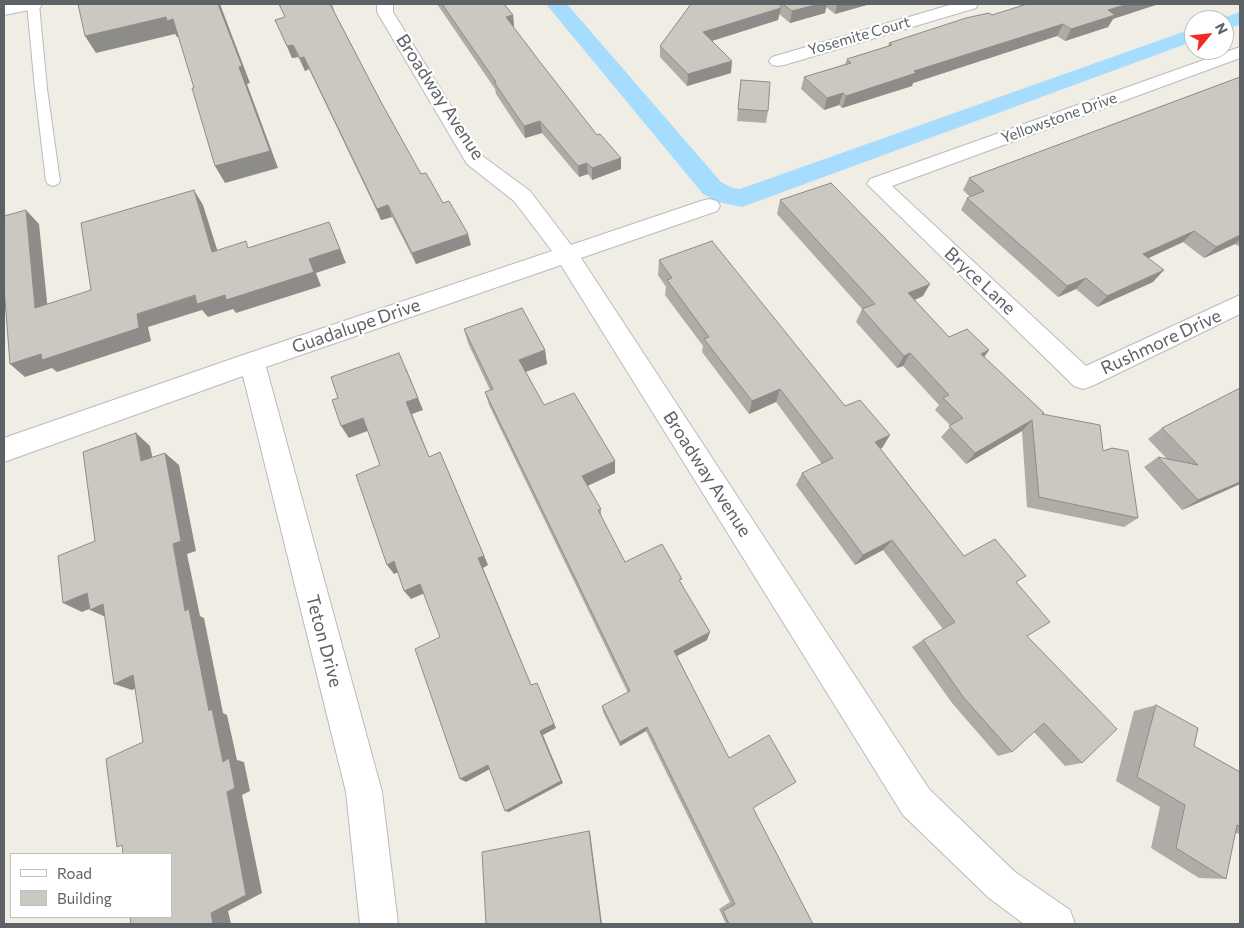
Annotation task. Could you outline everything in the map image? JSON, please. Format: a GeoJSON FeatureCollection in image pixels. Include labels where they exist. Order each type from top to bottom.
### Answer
{"type":"FeatureCollection","features":[{"type":"Feature","properties":{"kind":"street"},"geometry":{"type":"LineString","coordinates":[[4,10],[34,4]]}},
{"type":"Feature","properties":{"kind":"street","name":"Broadway Avenue"},"geometry":{"type":"LineString","coordinates":[[385,4],[385,12],[474,159],[522,196],[566,254],[916,802],[1002,885],[1056,924]]}},
{"type":"Feature","properties":{"kind":"street","name":"Yosemite Court"},"geometry":{"type":"LineString","coordinates":[[778,61],[970,4]]}},
{"type":"Feature","properties":{"kind":"street","name":"Yellowstone Drive"},"geometry":{"type":"LineString","coordinates":[[877,184],[1240,52]]}},
{"type":"Feature","properties":{"kind":"street","name":"Bryce Lane"},"geometry":{"type":"LineString","coordinates":[[877,184],[1083,379]]}},
{"type":"Feature","properties":{"kind":"street","name":"Guadalupe Drive"},"geometry":{"type":"LineString","coordinates":[[4,450],[252,362],[708,206]]}},
{"type":"Feature","properties":{"kind":"street","name":"Rushmore Drive"},"geometry":{"type":"LineString","coordinates":[[1083,379],[1240,304]]}},
{"type":"Feature","properties":{"kind":"street","name":"Teton Drive"},"geometry":{"type":"LineString","coordinates":[[252,362],[364,792],[379,924]]}},
{"type":"Feature","properties":{"kind":"lane"},"geometry":{"type":"LineString","coordinates":[[34,4],[41,89],[53,181]]}},
{"type":"Feature","properties":{"kind":"building"},"geometry":{"type":"Polygon","coordinates":[[[78,4],[218,4],[242,66],[239,67],[270,151],[215,166],[173,19],[167,21],[166,17],[85,36],[78,4]]]}},
{"type":"Feature","properties":{"kind":"building"},"geometry":{"type":"Polygon","coordinates":[[[279,4],[330,4],[421,174],[426,173],[443,203],[449,201],[468,234],[412,253],[388,205],[377,209],[304,57],[300,58],[293,45],[287,46],[275,20],[285,17],[279,4]]]}},
{"type":"Feature","properties":{"kind":"building"},"geometry":{"type":"Polygon","coordinates":[[[442,4],[504,4],[513,15],[506,17],[540,62],[597,135],[600,134],[621,158],[592,168],[587,163],[578,166],[540,121],[524,126],[442,4]]]}},
{"type":"Feature","properties":{"kind":"building"},"geometry":{"type":"Polygon","coordinates":[[[691,4],[780,4],[781,8],[703,32],[732,61],[688,74],[660,46],[691,4]]]}},
{"type":"Feature","properties":{"kind":"building"},"geometry":{"type":"Polygon","coordinates":[[[783,4],[819,4],[792,11],[783,4]]]}},
{"type":"Feature","properties":{"kind":"building"},"geometry":{"type":"Polygon","coordinates":[[[1027,4],[1128,4],[1108,10],[1115,15],[1071,29],[1063,24],[914,71],[916,73],[846,96],[843,93],[827,98],[804,77],[851,63],[847,59],[892,45],[889,43],[966,18],[989,13],[992,15],[1027,4]]]}},
{"type":"Feature","properties":{"kind":"building"},"geometry":{"type":"Polygon","coordinates":[[[1240,77],[1240,235],[1216,247],[1194,231],[1143,254],[1164,270],[1107,296],[1086,278],[1067,286],[967,198],[984,191],[969,178],[1240,77]]]}},
{"type":"Feature","properties":{"kind":"building"},"geometry":{"type":"Polygon","coordinates":[[[741,80],[770,82],[768,111],[738,109],[741,80]]]}},
{"type":"Feature","properties":{"kind":"building"},"geometry":{"type":"Polygon","coordinates":[[[831,183],[930,284],[908,293],[949,337],[967,329],[989,350],[981,354],[1044,413],[1042,414],[1100,425],[1103,451],[1112,448],[1128,451],[1138,518],[1039,497],[1032,420],[975,453],[949,426],[963,418],[943,398],[949,395],[910,353],[904,356],[862,309],[875,304],[780,200],[831,183]]]}},
{"type":"Feature","properties":{"kind":"building"},"geometry":{"type":"Polygon","coordinates":[[[194,190],[212,252],[246,241],[248,248],[329,222],[340,249],[309,259],[314,272],[226,300],[225,295],[197,304],[195,295],[137,314],[139,328],[42,360],[41,354],[10,364],[4,287],[4,216],[26,210],[35,308],[91,290],[81,223],[194,190]]]}},
{"type":"Feature","properties":{"kind":"building"},"geometry":{"type":"Polygon","coordinates":[[[712,241],[845,406],[860,400],[890,435],[875,442],[964,556],[995,539],[1026,576],[1016,582],[1050,622],[1027,636],[1117,729],[1082,763],[1044,723],[1012,752],[964,698],[923,640],[955,622],[892,540],[863,555],[802,473],[833,458],[780,389],[752,401],[704,339],[709,337],[667,280],[672,278],[659,260],[712,241]]]}},
{"type":"Feature","properties":{"kind":"building"},"geometry":{"type":"Polygon","coordinates":[[[522,308],[545,350],[519,360],[544,405],[574,393],[615,461],[582,476],[601,509],[598,510],[625,562],[662,544],[682,579],[679,580],[710,632],[674,651],[729,758],[769,735],[796,782],[753,808],[813,924],[729,924],[723,911],[735,904],[647,727],[620,742],[602,706],[630,691],[485,392],[493,389],[464,329],[522,308]]]}},
{"type":"Feature","properties":{"kind":"building"},"geometry":{"type":"Polygon","coordinates":[[[399,353],[418,398],[406,402],[429,457],[440,452],[484,556],[478,558],[531,685],[537,683],[554,724],[540,731],[561,781],[505,811],[488,765],[460,779],[415,649],[440,637],[420,584],[404,591],[394,561],[387,565],[356,475],[380,465],[363,418],[341,426],[332,400],[338,398],[331,377],[399,353]]]}},
{"type":"Feature","properties":{"kind":"building"},"geometry":{"type":"Polygon","coordinates":[[[1240,388],[1240,482],[1198,500],[1158,457],[1198,465],[1162,428],[1240,388]]]}},
{"type":"Feature","properties":{"kind":"building"},"geometry":{"type":"Polygon","coordinates":[[[136,433],[141,461],[165,453],[181,541],[173,544],[185,611],[189,609],[209,711],[212,709],[223,762],[229,758],[235,788],[227,792],[246,895],[211,913],[213,924],[131,924],[130,918],[172,918],[172,853],[123,853],[122,845],[117,847],[106,759],[143,742],[133,675],[114,684],[103,604],[90,610],[87,593],[63,603],[58,556],[95,541],[83,452],[136,433]]]}},
{"type":"Feature","properties":{"kind":"building"},"geometry":{"type":"Polygon","coordinates":[[[1156,705],[1198,728],[1194,746],[1240,772],[1240,826],[1237,825],[1226,879],[1176,848],[1185,805],[1137,777],[1156,705]]]}},
{"type":"Feature","properties":{"kind":"building"},"geometry":{"type":"Polygon","coordinates":[[[589,831],[601,924],[486,924],[482,852],[589,831]]]}},
{"type":"Feature","properties":{"kind":"waterway"},"geometry":{"type":"LineString","coordinates":[[556,4],[712,188],[727,196],[742,198],[1184,38]]}},
{"type":"Feature","properties":{"kind":"waterway"},"geometry":{"type":"LineString","coordinates":[[1234,20],[1240,18]]}}]}
